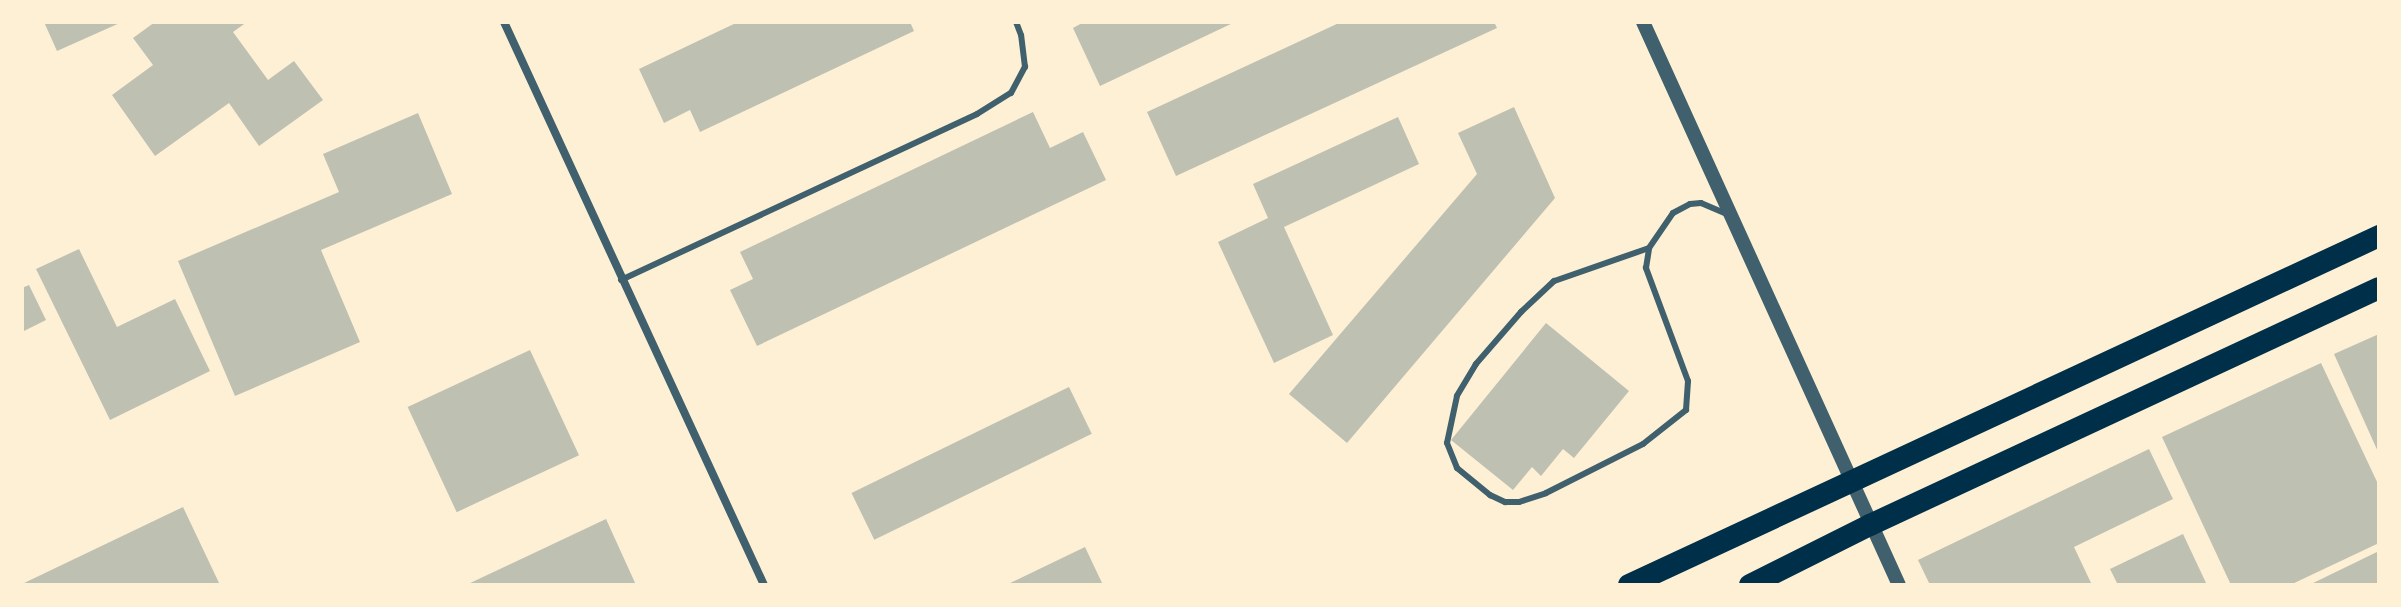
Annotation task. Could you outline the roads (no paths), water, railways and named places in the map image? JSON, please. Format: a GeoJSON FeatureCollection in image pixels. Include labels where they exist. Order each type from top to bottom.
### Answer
{"type":"FeatureCollection","features":[{"type":"Feature","properties":{"kind":"highway"},"geometry":{"type":"LineString","coordinates":[[1629,585],[2379,236]]}},
{"type":"Feature","properties":{"kind":"highway"},"geometry":{"type":"LineString","coordinates":[[1750,585],[1870,525],[2379,288]]}},
{"type":"Feature","properties":{"kind":"street"},"geometry":{"type":"LineString","coordinates":[[504,22],[620,280],[764,585]]}},
{"type":"Feature","properties":{"kind":"street"},"geometry":{"type":"LineString","coordinates":[[1643,22],[1849,481],[1899,585]]}},
{"type":"Feature","properties":{"kind":"lane"},"geometry":{"type":"LineString","coordinates":[[620,280],[977,114],[1011,93],[1025,67],[1016,22]]}},
{"type":"Feature","properties":{"kind":"lane"},"geometry":{"type":"LineString","coordinates":[[1649,248],[1554,281],[1521,312],[1476,364],[1457,396],[1447,443],[1457,468],[1490,495],[1505,502],[1519,502],[1546,493],[1643,444],[1686,410],[1688,381],[1646,268],[1649,248],[1673,213],[1690,204],[1701,203],[1732,217]]}}]}
